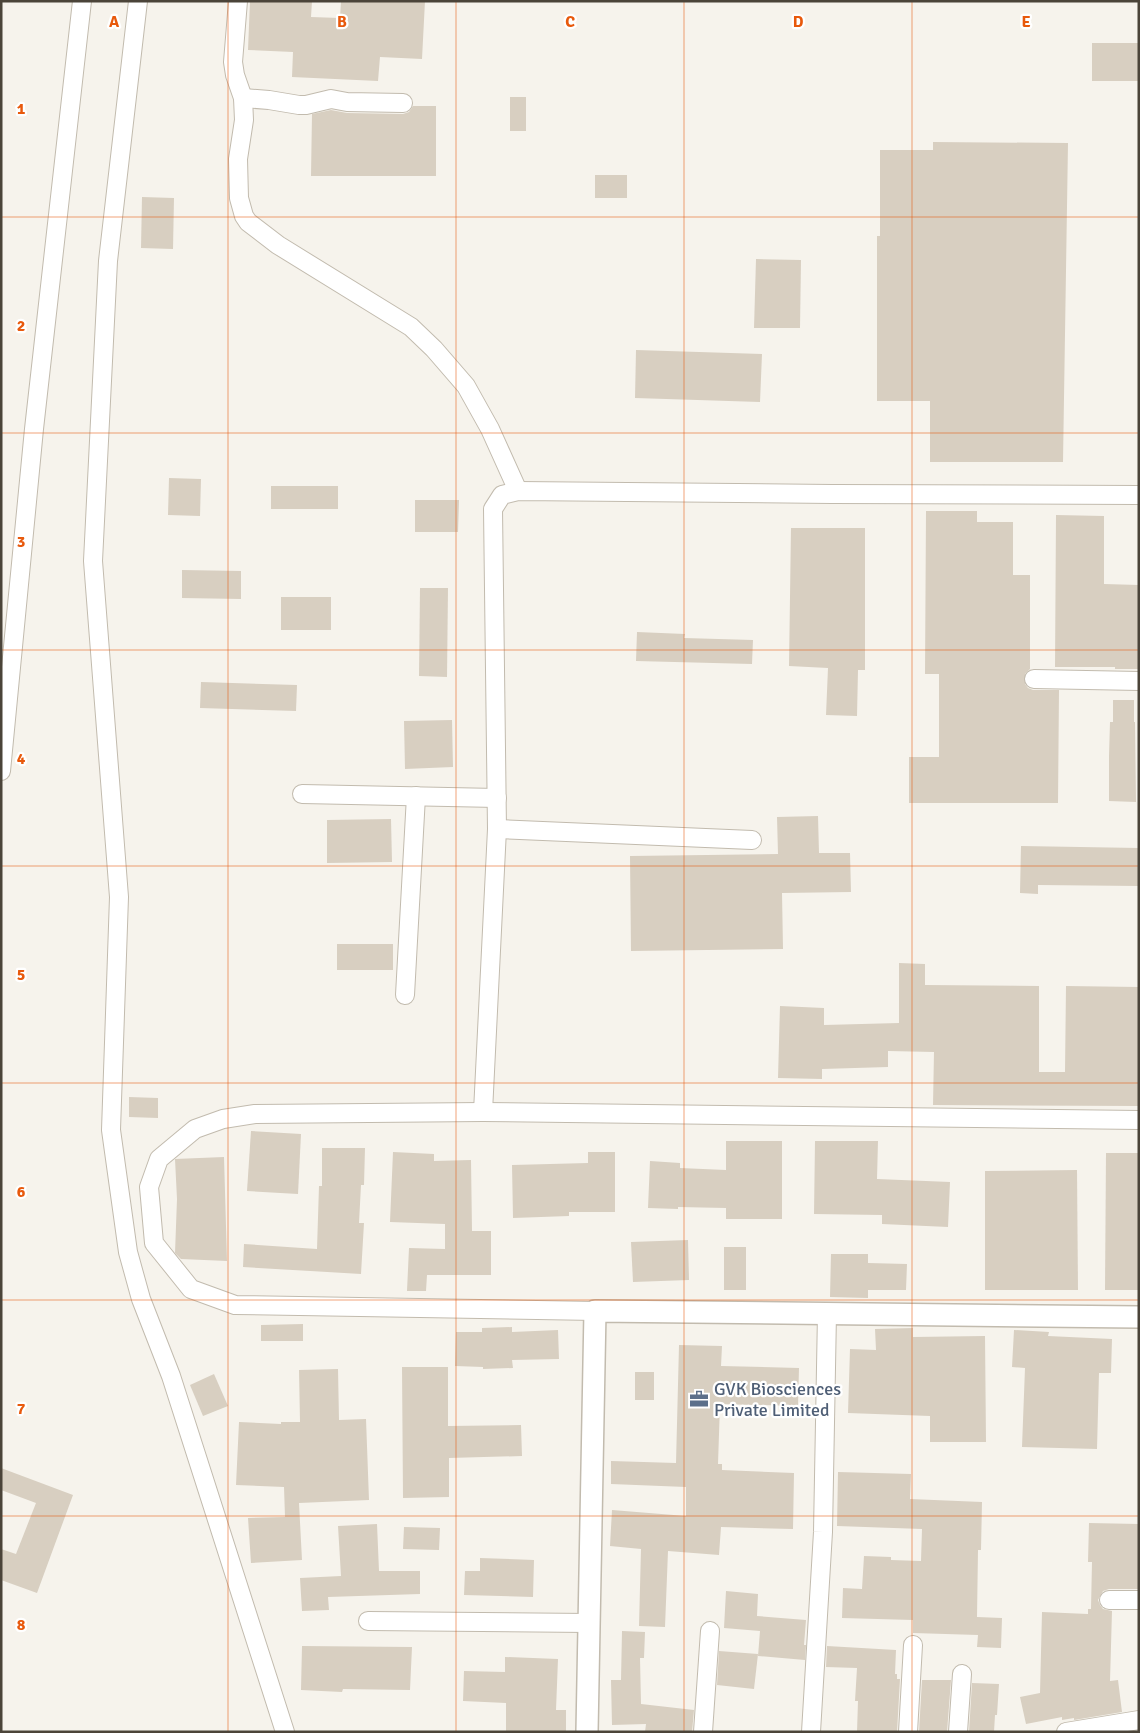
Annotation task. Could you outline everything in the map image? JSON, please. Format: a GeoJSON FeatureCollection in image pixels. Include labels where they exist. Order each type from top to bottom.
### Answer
{"type":"FeatureCollection","features":[{"type":"Feature","properties":{"kind":"street"},"geometry":{"type":"LineString","coordinates":[[1,771],[34,429],[82,1]]}},
{"type":"Feature","properties":{"kind":"street"},"geometry":{"type":"LineString","coordinates":[[138,1],[108,261],[93,561],[119,897],[111,1130],[128,1252],[141,1299],[171,1376],[285,1732]]}},
{"type":"Feature","properties":{"kind":"street"},"geometry":{"type":"LineString","coordinates":[[238,1],[233,62],[235,75],[243,98],[244,120],[238,159],[238,187],[241,208],[248,222],[278,245],[411,327],[434,349],[466,386],[490,429],[518,491]]}},
{"type":"Feature","properties":{"kind":"street"},"geometry":{"type":"LineString","coordinates":[[243,98],[298,105],[331,99],[347,102],[403,103]]}},
{"type":"Feature","properties":{"kind":"street"},"geometry":{"type":"LineString","coordinates":[[483,1112],[497,798],[493,509],[502,495],[518,491],[1139,495]]}},
{"type":"Feature","properties":{"kind":"street"},"geometry":{"type":"LineString","coordinates":[[1034,679],[1139,681]]}},
{"type":"Feature","properties":{"kind":"street"},"geometry":{"type":"LineString","coordinates":[[302,794],[497,798]]}},
{"type":"Feature","properties":{"kind":"street"},"geometry":{"type":"LineString","coordinates":[[405,996],[416,796]]}},
{"type":"Feature","properties":{"kind":"street"},"geometry":{"type":"LineString","coordinates":[[496,830],[752,840]]}},
{"type":"Feature","properties":{"kind":"street"},"geometry":{"type":"LineString","coordinates":[[1139,1120],[483,1112],[255,1114],[223,1118],[195,1129],[159,1159],[149,1187],[154,1243],[191,1288],[236,1306],[1139,1317]]}},
{"type":"Feature","properties":{"kind":"street"},"geometry":{"type":"LineString","coordinates":[[128,1252],[154,1243]]}},
{"type":"Feature","properties":{"kind":"street"},"geometry":{"type":"LineString","coordinates":[[587,1732],[596,1311]]}},
{"type":"Feature","properties":{"kind":"street"},"geometry":{"type":"LineString","coordinates":[[811,1732],[822,1532],[827,1313]]}},
{"type":"Feature","properties":{"kind":"street"},"geometry":{"type":"LineString","coordinates":[[1109,1600],[1139,1600]]}},
{"type":"Feature","properties":{"kind":"street"},"geometry":{"type":"LineString","coordinates":[[368,1621],[589,1623]]}},
{"type":"Feature","properties":{"kind":"street"},"geometry":{"type":"LineString","coordinates":[[703,1732],[710,1631]]}},
{"type":"Feature","properties":{"kind":"street"},"geometry":{"type":"LineString","coordinates":[[908,1732],[913,1645]]}},
{"type":"Feature","properties":{"kind":"street"},"geometry":{"type":"LineString","coordinates":[[958,1732],[962,1674]]}},
{"type":"Feature","properties":{"kind":"street"},"geometry":{"type":"LineString","coordinates":[[1066,1732],[1133,1725]]}},
{"type":"Feature","properties":{"kind":"building"},"geometry":{"type":"Polygon","coordinates":[[[250,1],[312,1],[311,17],[340,18],[341,1],[425,1],[422,59],[380,57],[378,81],[292,77],[293,52],[248,50],[250,1]]]}},
{"type":"Feature","properties":{"kind":"building"},"geometry":{"type":"Polygon","coordinates":[[[1092,43],[1139,43],[1139,81],[1092,81],[1092,43]]]}},
{"type":"Feature","properties":{"kind":"building"},"geometry":{"type":"Polygon","coordinates":[[[510,97],[526,97],[526,131],[510,131],[510,97]]]}},
{"type":"Feature","properties":{"kind":"building"},"geometry":{"type":"Polygon","coordinates":[[[413,106],[436,106],[436,176],[311,176],[312,114],[331,110],[347,113],[403,114],[409,112],[413,106]]]}},
{"type":"Feature","properties":{"kind":"building"},"geometry":{"type":"Polygon","coordinates":[[[933,142],[1068,143],[1063,462],[930,462],[930,401],[877,401],[877,236],[880,236],[880,150],[933,150],[933,142]]]}},
{"type":"Feature","properties":{"kind":"building"},"geometry":{"type":"Polygon","coordinates":[[[595,175],[627,175],[627,198],[595,198],[595,175]]]}},
{"type":"Feature","properties":{"kind":"building"},"geometry":{"type":"Polygon","coordinates":[[[142,197],[174,198],[173,249],[141,248],[142,197]]]}},
{"type":"Feature","properties":{"kind":"building"},"geometry":{"type":"Polygon","coordinates":[[[756,259],[801,260],[800,328],[754,328],[756,259]]]}},
{"type":"Feature","properties":{"kind":"building"},"geometry":{"type":"Polygon","coordinates":[[[636,350],[762,354],[760,402],[635,398],[636,350]]]}},
{"type":"Feature","properties":{"kind":"building"},"geometry":{"type":"Polygon","coordinates":[[[169,478],[201,479],[200,516],[168,515],[169,478]]]}},
{"type":"Feature","properties":{"kind":"building"},"geometry":{"type":"Polygon","coordinates":[[[271,486],[338,486],[338,509],[271,509],[271,486]]]}},
{"type":"Feature","properties":{"kind":"building"},"geometry":{"type":"Polygon","coordinates":[[[415,500],[459,500],[458,532],[415,532],[415,500]]]}},
{"type":"Feature","properties":{"kind":"building"},"geometry":{"type":"Polygon","coordinates":[[[926,511],[977,511],[977,522],[1013,522],[1013,575],[1030,575],[1030,669],[1025,674],[1025,684],[1033,690],[1059,690],[1058,803],[909,803],[909,757],[939,757],[939,674],[925,674],[926,511]]]}},
{"type":"Feature","properties":{"kind":"building"},"geometry":{"type":"Polygon","coordinates":[[[1056,515],[1104,516],[1104,584],[1139,585],[1139,669],[1055,667],[1056,515]]]}},
{"type":"Feature","properties":{"kind":"building"},"geometry":{"type":"Polygon","coordinates":[[[791,528],[865,528],[865,670],[858,670],[857,716],[826,715],[828,668],[789,666],[791,528]]]}},
{"type":"Feature","properties":{"kind":"building"},"geometry":{"type":"Polygon","coordinates":[[[182,570],[241,571],[241,599],[182,598],[182,570]]]}},
{"type":"Feature","properties":{"kind":"building"},"geometry":{"type":"Polygon","coordinates":[[[420,588],[448,588],[447,677],[419,676],[420,588]]]}},
{"type":"Feature","properties":{"kind":"building"},"geometry":{"type":"Polygon","coordinates":[[[281,597],[331,597],[331,630],[281,630],[281,597]]]}},
{"type":"Feature","properties":{"kind":"building"},"geometry":{"type":"Polygon","coordinates":[[[637,632],[685,634],[684,638],[753,640],[752,664],[636,661],[637,632]]]}},
{"type":"Feature","properties":{"kind":"building"},"geometry":{"type":"Polygon","coordinates":[[[201,682],[297,685],[296,711],[200,708],[201,682]]]}},
{"type":"Feature","properties":{"kind":"building"},"geometry":{"type":"Polygon","coordinates":[[[1113,700],[1134,700],[1136,802],[1109,801],[1110,722],[1113,722],[1113,700]]]}},
{"type":"Feature","properties":{"kind":"building"},"geometry":{"type":"Polygon","coordinates":[[[452,720],[453,767],[405,769],[404,721],[452,720]]]}},
{"type":"Feature","properties":{"kind":"building"},"geometry":{"type":"Polygon","coordinates":[[[818,816],[819,853],[850,853],[851,892],[782,893],[783,949],[631,951],[630,856],[778,854],[777,817],[818,816]]]}},
{"type":"Feature","properties":{"kind":"building"},"geometry":{"type":"Polygon","coordinates":[[[391,819],[392,862],[327,863],[327,820],[391,819]]]}},
{"type":"Feature","properties":{"kind":"building"},"geometry":{"type":"Polygon","coordinates":[[[1021,846],[1139,848],[1139,886],[1038,885],[1038,894],[1020,893],[1021,846]]]}},
{"type":"Feature","properties":{"kind":"building"},"geometry":{"type":"Polygon","coordinates":[[[337,944],[393,944],[393,970],[337,970],[337,944]]]}},
{"type":"Feature","properties":{"kind":"building"},"geometry":{"type":"Polygon","coordinates":[[[899,963],[925,964],[925,985],[1039,986],[1039,1072],[1065,1072],[1066,986],[1139,987],[1139,1106],[933,1105],[934,1052],[888,1051],[888,1067],[822,1069],[822,1079],[778,1078],[780,1006],[824,1008],[824,1025],[899,1023],[899,963]]]}},
{"type":"Feature","properties":{"kind":"building"},"geometry":{"type":"Polygon","coordinates":[[[129,1097],[158,1098],[158,1118],[129,1117],[129,1097]]]}},
{"type":"Feature","properties":{"kind":"building"},"geometry":{"type":"Polygon","coordinates":[[[251,1131],[301,1134],[298,1194],[247,1191],[251,1131]]]}},
{"type":"Feature","properties":{"kind":"building"},"geometry":{"type":"Polygon","coordinates":[[[726,1141],[782,1141],[782,1219],[726,1219],[726,1208],[648,1208],[650,1161],[680,1163],[680,1168],[726,1170],[726,1141]]]}},
{"type":"Feature","properties":{"kind":"building"},"geometry":{"type":"Polygon","coordinates":[[[815,1141],[878,1141],[877,1179],[950,1182],[948,1227],[882,1224],[882,1215],[814,1214],[815,1141]]]}},
{"type":"Feature","properties":{"kind":"building"},"geometry":{"type":"Polygon","coordinates":[[[322,1148],[365,1148],[364,1185],[361,1185],[359,1223],[364,1223],[361,1274],[243,1267],[244,1244],[317,1249],[319,1186],[322,1186],[322,1148]]]}},
{"type":"Feature","properties":{"kind":"building"},"geometry":{"type":"Polygon","coordinates":[[[393,1152],[434,1154],[434,1161],[471,1160],[472,1231],[491,1231],[491,1275],[427,1275],[426,1291],[407,1291],[409,1248],[445,1249],[445,1224],[390,1222],[393,1152]]]}},
{"type":"Feature","properties":{"kind":"building"},"geometry":{"type":"Polygon","coordinates":[[[588,1152],[615,1152],[615,1212],[569,1212],[569,1216],[513,1218],[512,1165],[588,1163],[588,1152]]]}},
{"type":"Feature","properties":{"kind":"building"},"geometry":{"type":"Polygon","coordinates":[[[1106,1153],[1139,1153],[1139,1290],[1105,1290],[1106,1153]]]}},
{"type":"Feature","properties":{"kind":"building"},"geometry":{"type":"Polygon","coordinates":[[[224,1157],[227,1261],[181,1259],[175,1253],[177,1199],[175,1159],[224,1157]]]}},
{"type":"Feature","properties":{"kind":"building"},"geometry":{"type":"Polygon","coordinates":[[[1077,1170],[1078,1290],[985,1290],[985,1171],[1077,1170]]]}},
{"type":"Feature","properties":{"kind":"building"},"geometry":{"type":"Polygon","coordinates":[[[688,1240],[689,1280],[633,1282],[631,1242],[688,1240]]]}},
{"type":"Feature","properties":{"kind":"building"},"geometry":{"type":"Polygon","coordinates":[[[724,1247],[746,1247],[746,1290],[724,1290],[724,1247]]]}},
{"type":"Feature","properties":{"kind":"building"},"geometry":{"type":"Polygon","coordinates":[[[831,1254],[868,1254],[868,1263],[907,1264],[906,1290],[868,1290],[868,1298],[830,1297],[831,1254]]]}},
{"type":"Feature","properties":{"kind":"building"},"geometry":{"type":"Polygon","coordinates":[[[303,1324],[303,1341],[261,1341],[261,1325],[303,1324]]]}},
{"type":"Feature","properties":{"kind":"building"},"geometry":{"type":"Polygon","coordinates":[[[512,1327],[512,1332],[558,1330],[559,1359],[512,1360],[513,1368],[483,1369],[483,1367],[455,1366],[456,1332],[482,1332],[482,1328],[512,1327]]]}},
{"type":"Feature","properties":{"kind":"building"},"geometry":{"type":"Polygon","coordinates":[[[913,1328],[913,1337],[985,1336],[986,1442],[930,1442],[930,1416],[848,1413],[850,1349],[876,1350],[875,1329],[913,1328]]]}},
{"type":"Feature","properties":{"kind":"building"},"geometry":{"type":"Polygon","coordinates":[[[1014,1330],[1049,1332],[1048,1336],[1112,1339],[1111,1373],[1099,1373],[1097,1449],[1022,1447],[1025,1368],[1012,1367],[1014,1330]]]}},
{"type":"Feature","properties":{"kind":"building"},"geometry":{"type":"Polygon","coordinates":[[[679,1345],[722,1346],[721,1366],[799,1368],[798,1406],[720,1404],[718,1464],[722,1464],[722,1470],[794,1473],[793,1529],[721,1527],[719,1555],[668,1551],[665,1627],[639,1626],[641,1549],[610,1546],[612,1510],[686,1516],[686,1487],[611,1484],[611,1461],[676,1463],[679,1345]]]}},
{"type":"Feature","properties":{"kind":"building"},"geometry":{"type":"Polygon","coordinates":[[[402,1367],[448,1367],[448,1426],[521,1425],[522,1456],[449,1458],[449,1497],[403,1498],[402,1367]]]}},
{"type":"Feature","properties":{"kind":"building"},"geometry":{"type":"Polygon","coordinates":[[[338,1369],[339,1420],[366,1419],[369,1500],[299,1503],[302,1560],[251,1563],[248,1518],[285,1517],[284,1487],[236,1485],[239,1422],[281,1424],[281,1422],[300,1422],[299,1370],[338,1369]]]}},
{"type":"Feature","properties":{"kind":"building"},"geometry":{"type":"Polygon","coordinates":[[[635,1372],[654,1372],[654,1400],[635,1400],[635,1372]]]}},
{"type":"Feature","properties":{"kind":"building"},"geometry":{"type":"Polygon","coordinates":[[[214,1374],[228,1406],[203,1416],[190,1385],[214,1374]]]}},
{"type":"Feature","properties":{"kind":"building"},"geometry":{"type":"Polygon","coordinates":[[[1,1468],[73,1495],[37,1593],[1,1580],[1,1549],[16,1554],[36,1503],[1,1490],[1,1468]]]}},
{"type":"Feature","properties":{"kind":"building"},"geometry":{"type":"Polygon","coordinates":[[[838,1472],[911,1474],[910,1499],[982,1502],[981,1550],[978,1550],[977,1617],[1002,1618],[1001,1648],[977,1647],[978,1635],[913,1633],[913,1620],[842,1618],[843,1588],[862,1589],[864,1556],[891,1557],[891,1560],[921,1561],[922,1529],[837,1526],[838,1472]]]}},
{"type":"Feature","properties":{"kind":"building"},"geometry":{"type":"Polygon","coordinates":[[[1089,1523],[1139,1524],[1139,1589],[1109,1589],[1103,1591],[1098,1600],[1103,1609],[1112,1611],[1110,1681],[1118,1680],[1122,1712],[1074,1720],[1074,1718],[1062,1720],[1062,1717],[1026,1724],[1020,1697],[1040,1693],[1042,1612],[1088,1614],[1088,1609],[1091,1609],[1092,1562],[1088,1562],[1089,1523]]]}},
{"type":"Feature","properties":{"kind":"building"},"geometry":{"type":"Polygon","coordinates":[[[377,1524],[379,1571],[420,1571],[420,1594],[328,1597],[329,1610],[302,1611],[300,1578],[341,1576],[338,1526],[377,1524]]]}},
{"type":"Feature","properties":{"kind":"building"},"geometry":{"type":"Polygon","coordinates":[[[404,1527],[440,1528],[439,1550],[403,1549],[404,1527]]]}},
{"type":"Feature","properties":{"kind":"building"},"geometry":{"type":"Polygon","coordinates":[[[480,1558],[534,1560],[533,1597],[464,1595],[465,1571],[480,1571],[480,1558]]]}},
{"type":"Feature","properties":{"kind":"building"},"geometry":{"type":"Polygon","coordinates":[[[726,1591],[758,1594],[757,1616],[806,1620],[805,1660],[758,1656],[760,1631],[724,1628],[726,1591]]]}},
{"type":"Feature","properties":{"kind":"building"},"geometry":{"type":"Polygon","coordinates":[[[622,1631],[645,1632],[644,1658],[640,1658],[641,1704],[694,1710],[692,1732],[645,1732],[646,1724],[612,1725],[611,1680],[621,1680],[622,1631]]]}},
{"type":"Feature","properties":{"kind":"building"},"geometry":{"type":"Polygon","coordinates":[[[302,1646],[412,1647],[410,1690],[343,1689],[342,1692],[301,1690],[302,1646]]]}},
{"type":"Feature","properties":{"kind":"building"},"geometry":{"type":"Polygon","coordinates":[[[827,1646],[896,1650],[895,1674],[897,1674],[897,1679],[900,1679],[897,1732],[857,1732],[858,1701],[855,1701],[857,1668],[826,1667],[827,1646]]]}},
{"type":"Feature","properties":{"kind":"building"},"geometry":{"type":"Polygon","coordinates":[[[719,1651],[758,1654],[754,1689],[717,1685],[719,1651]]]}},
{"type":"Feature","properties":{"kind":"building"},"geometry":{"type":"Polygon","coordinates":[[[505,1657],[558,1659],[556,1710],[566,1710],[566,1732],[506,1732],[506,1703],[463,1701],[464,1671],[505,1672],[505,1657]]]}},
{"type":"Feature","properties":{"kind":"building"},"geometry":{"type":"Polygon","coordinates":[[[922,1680],[951,1680],[947,1732],[919,1732],[922,1680]]]}},
{"type":"Feature","properties":{"kind":"building"},"geometry":{"type":"Polygon","coordinates":[[[972,1683],[999,1684],[994,1732],[969,1732],[972,1683]]]}},
{"type":"Feature","properties":{"kind":"place","name":"GVK Biosciences Private Limited"},"geometry":{"type":"Point","coordinates":[699,1399]}}]}
